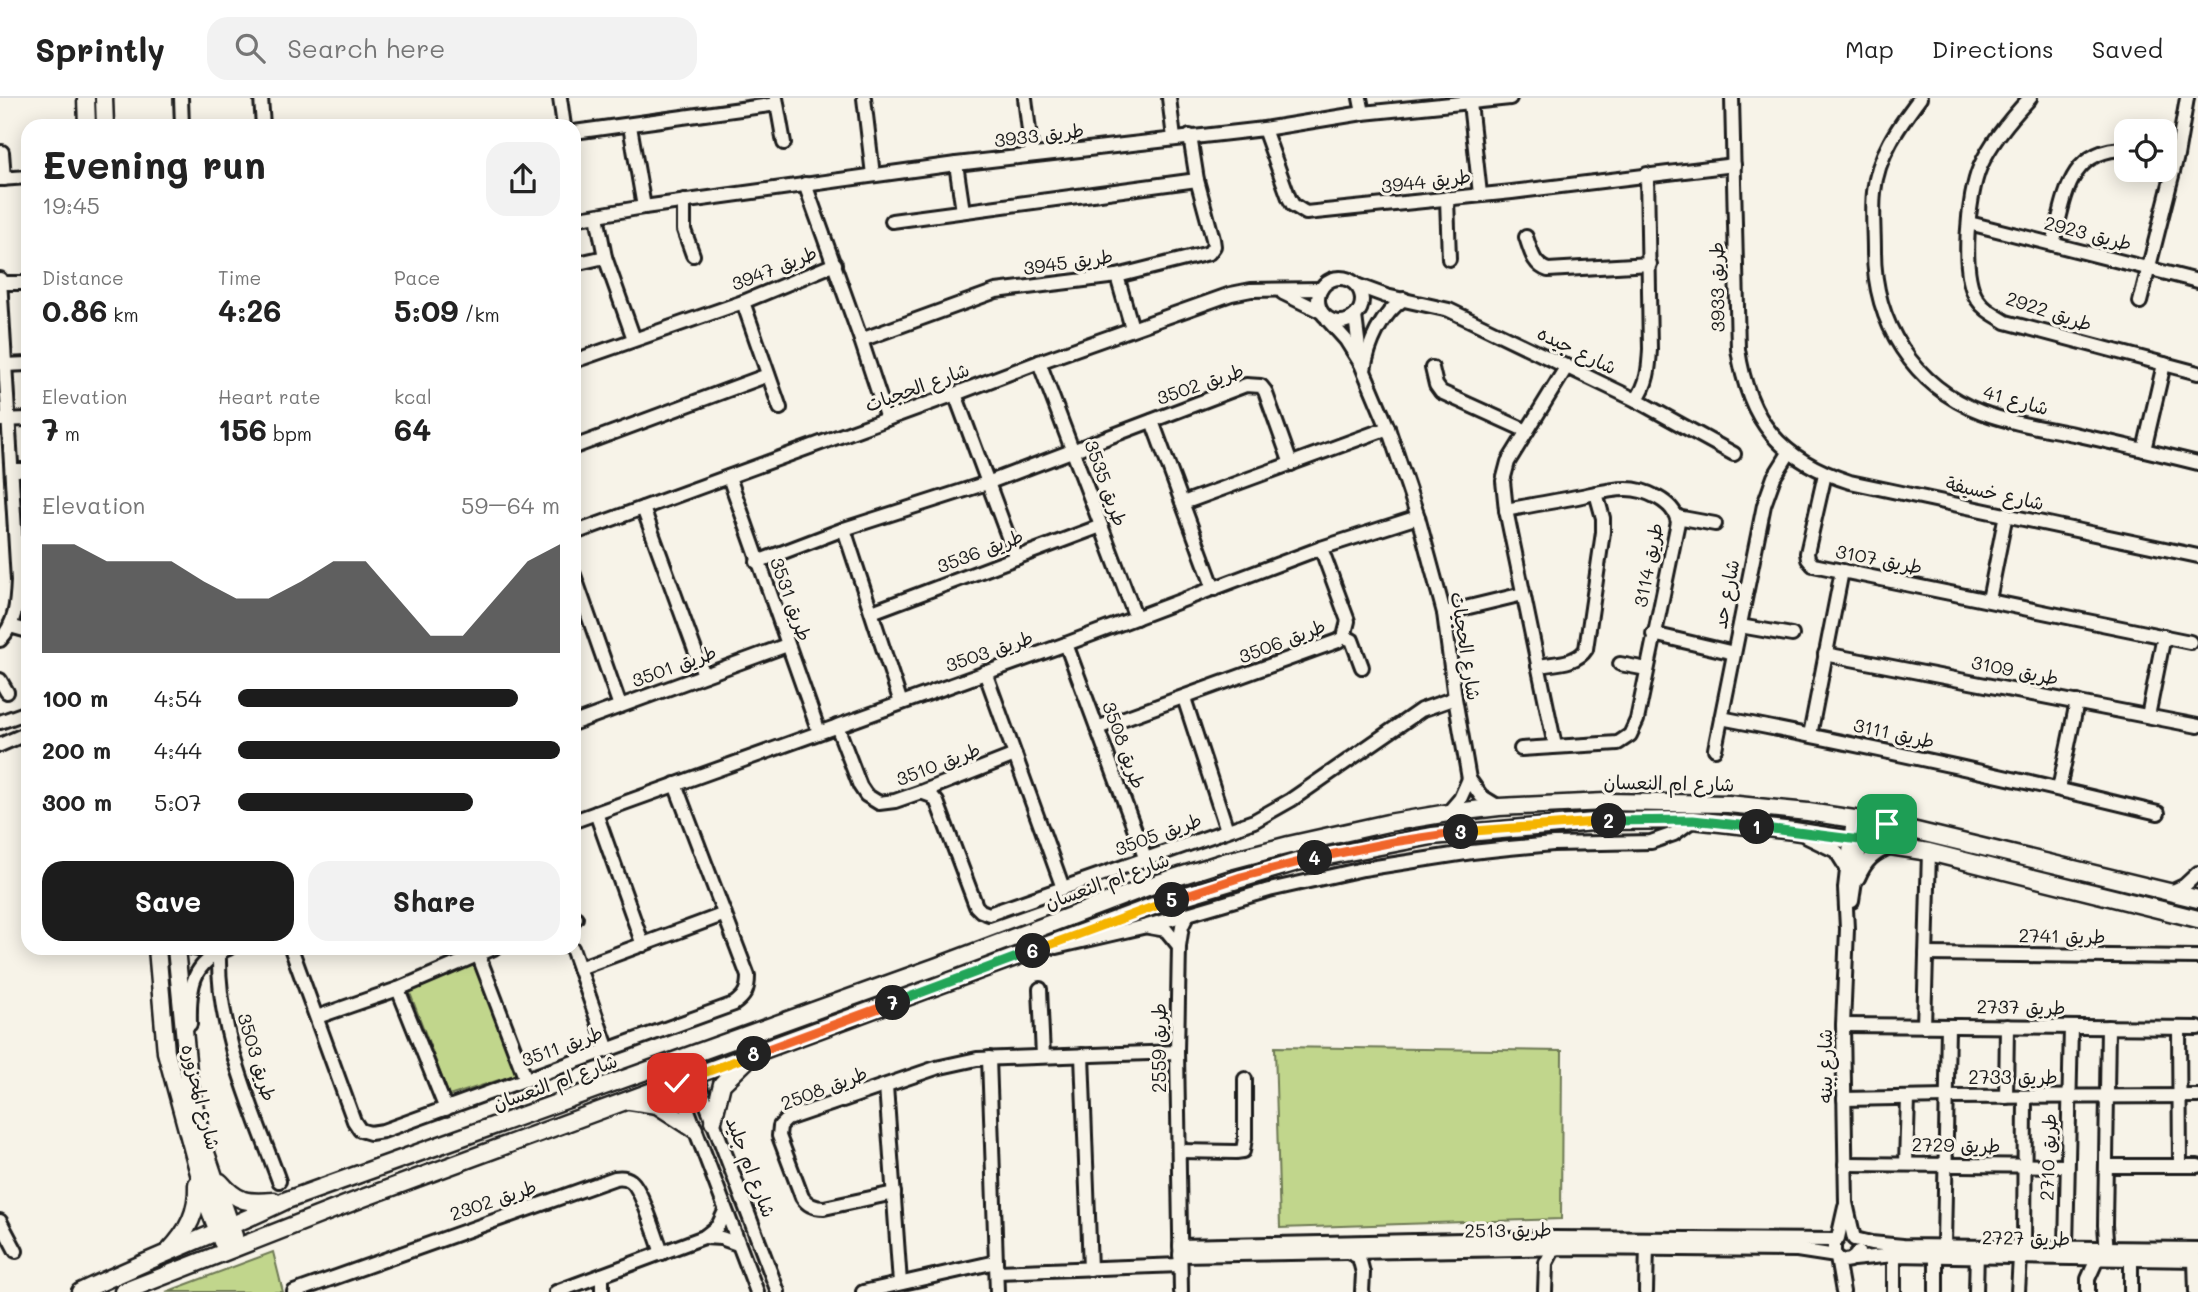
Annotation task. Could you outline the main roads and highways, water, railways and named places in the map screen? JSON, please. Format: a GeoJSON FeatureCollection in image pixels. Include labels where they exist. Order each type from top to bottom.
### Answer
{"type":"FeatureCollection","features":[{"type":"Feature","properties":{"kind":"main road"},"geometry":{"type":"LineString","coordinates":[[86,98],[87,119]]}},
{"type":"Feature","properties":{"kind":"main road"},"geometry":{"type":"LineString","coordinates":[[104,98],[105,119]]}},
{"type":"Feature","properties":{"kind":"main road","name":"شارع ام النعسان"},"geometry":{"type":"LineString","coordinates":[[80,1292],[167,1252],[225,1230],[287,1200],[938,966],[1158,883],[1289,845],[1388,823],[1499,807],[1605,802],[1728,804],[1858,819],[1944,837],[2198,899]]}},
{"type":"Feature","properties":{"kind":"main road","name":"شارع ام النعسان"},"geometry":{"type":"LineString","coordinates":[[123,1292],[1167,901],[1297,862],[1393,842],[1452,833],[1539,825],[1693,820],[1894,845],[2198,919]]}},
{"type":"Feature","properties":{"kind":"main road","name":"شارع المحزوره"},"geometry":{"type":"LineString","coordinates":[[158,955],[166,1052],[207,1203],[225,1230]]}},
{"type":"Feature","properties":{"kind":"main road","name":"شارع المحزوره"},"geometry":{"type":"LineString","coordinates":[[177,955],[186,1057],[202,1141],[214,1174],[225,1230],[232,1249]]}},
{"type":"Feature","properties":{"kind":"main road"},"geometry":{"type":"LineString","coordinates":[[713,1121],[722,1084],[753,1055]]}},
{"type":"Feature","properties":{"kind":"main road"},"geometry":{"type":"LineString","coordinates":[[628,1101],[657,1105],[694,1129]]}},
{"type":"Feature","properties":{"kind":"main road"},"geometry":{"type":"LineString","coordinates":[[167,1252],[192,1220],[197,1204],[196,1164]]}},
{"type":"Feature","properties":{"kind":"main road"},"geometry":{"type":"LineString","coordinates":[[214,1174],[229,1192],[245,1202],[258,1204],[287,1200]]}}]}
